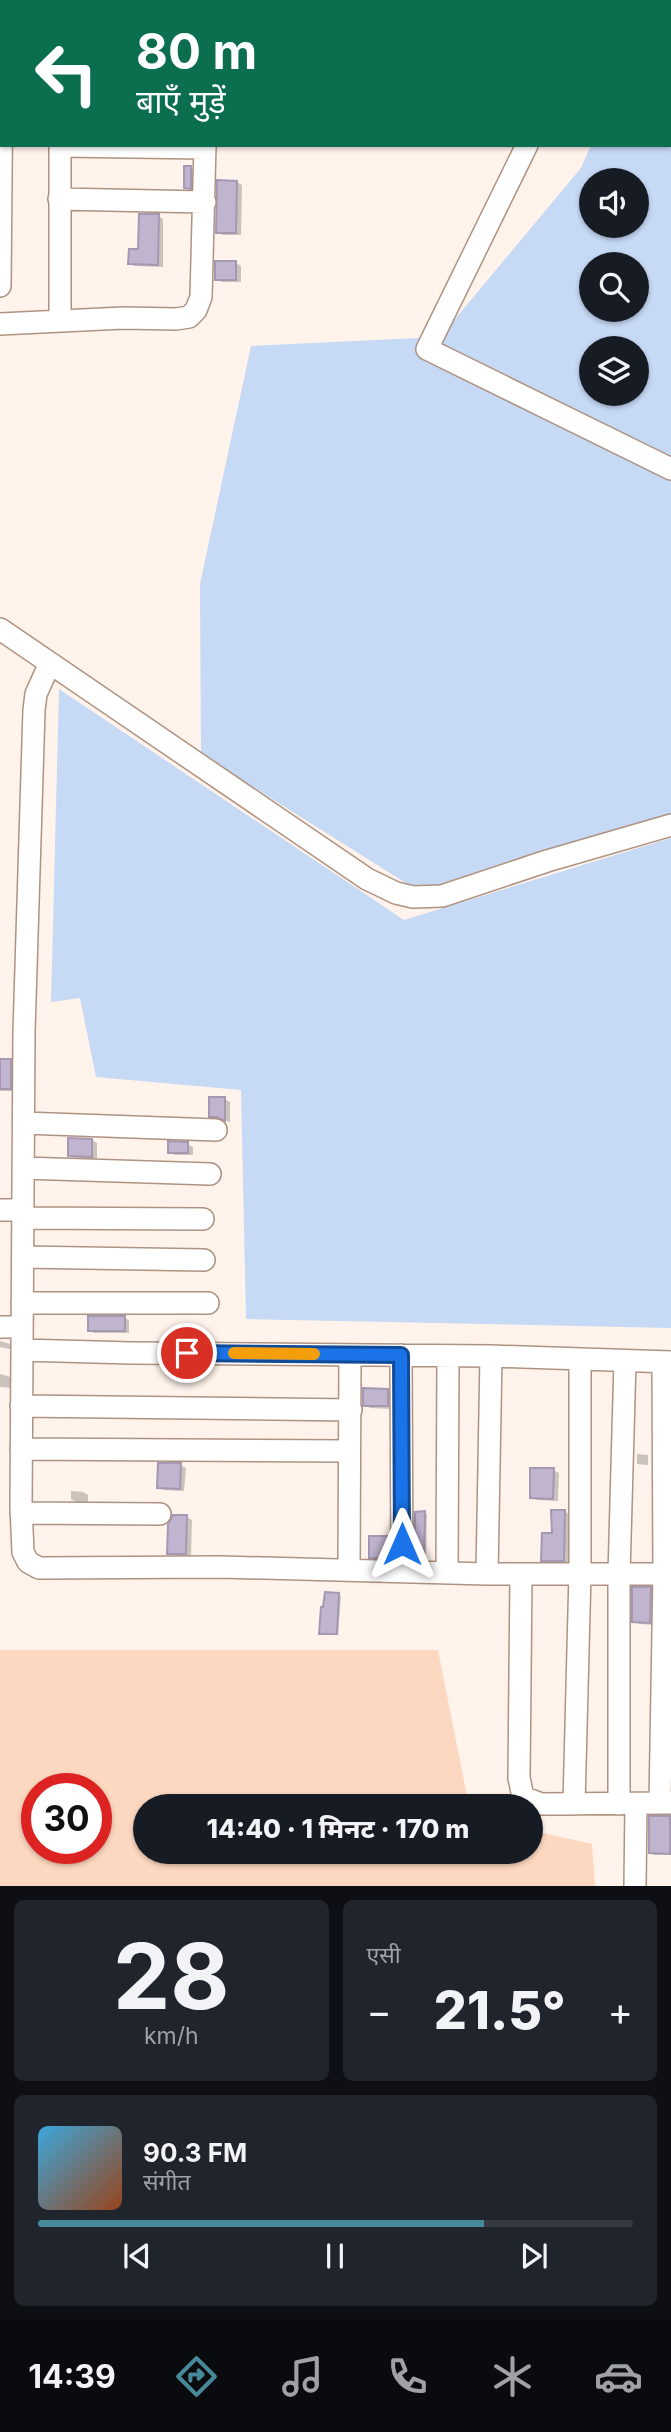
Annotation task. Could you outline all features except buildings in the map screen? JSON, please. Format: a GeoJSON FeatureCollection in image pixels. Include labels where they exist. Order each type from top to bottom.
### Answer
{"type":"FeatureCollection","features":[{"type":"Feature","properties":{"kind":"street"},"geometry":{"type":"LineString","coordinates":[[0,286],[1,147]]}},
{"type":"Feature","properties":{"kind":"street"},"geometry":{"type":"LineString","coordinates":[[60,147],[60,321]]}},
{"type":"Feature","properties":{"kind":"street"},"geometry":{"type":"LineString","coordinates":[[0,324],[123,317],[189,317],[196,310],[201,297],[205,147]]}},
{"type":"Feature","properties":{"kind":"street"},"geometry":{"type":"LineString","coordinates":[[526,147],[427,349],[671,469]]}},
{"type":"Feature","properties":{"kind":"street"},"geometry":{"type":"LineString","coordinates":[[59,199],[205,202]]}},
{"type":"Feature","properties":{"kind":"street"},"geometry":{"type":"LineString","coordinates":[[0,629],[367,879],[396,893],[428,897],[457,893],[547,861],[671,825]]}},
{"type":"Feature","properties":{"kind":"street"},"geometry":{"type":"LineString","coordinates":[[50,663],[36,694],[33,733],[23,1168],[21,1406],[21,1513],[23,1552],[28,1562],[38,1568],[221,1567],[487,1574],[668,1574]]}},
{"type":"Feature","properties":{"kind":"street"},"geometry":{"type":"LineString","coordinates":[[24,1123],[216,1130]]}},
{"type":"Feature","properties":{"kind":"street"},"geometry":{"type":"LineString","coordinates":[[23,1168],[210,1174]]}},
{"type":"Feature","properties":{"kind":"street"},"geometry":{"type":"LineString","coordinates":[[0,1210],[23,1214],[203,1219]]}},
{"type":"Feature","properties":{"kind":"street"},"geometry":{"type":"LineString","coordinates":[[23,1256],[204,1260]]}},
{"type":"Feature","properties":{"kind":"street"},"geometry":{"type":"LineString","coordinates":[[22,1303],[208,1303]]}},
{"type":"Feature","properties":{"kind":"street"},"geometry":{"type":"LineString","coordinates":[[0,1327],[22,1327]]}},
{"type":"Feature","properties":{"kind":"street"},"geometry":{"type":"LineString","coordinates":[[22,1350],[491,1356],[667,1362],[666,1803],[574,1804],[533,1802],[523,1797],[520,1790],[521,1574]]}},
{"type":"Feature","properties":{"kind":"street"},"geometry":{"type":"LineString","coordinates":[[349,1570],[350,1355]]}},
{"type":"Feature","properties":{"kind":"street"},"geometry":{"type":"LineString","coordinates":[[401,1355],[402,1571]]}},
{"type":"Feature","properties":{"kind":"street"},"geometry":{"type":"LineString","coordinates":[[447,1573],[448,1356]]}},
{"type":"Feature","properties":{"kind":"street"},"geometry":{"type":"LineString","coordinates":[[487,1574],[491,1356]]}},
{"type":"Feature","properties":{"kind":"street"},"geometry":{"type":"LineString","coordinates":[[574,1804],[580,1573],[580,1359]]}},
{"type":"Feature","properties":{"kind":"street"},"geometry":{"type":"LineString","coordinates":[[625,1361],[619,1574],[627,1804],[635,1886]]}},
{"type":"Feature","properties":{"kind":"street"},"geometry":{"type":"LineString","coordinates":[[21,1406],[351,1410]]}},
{"type":"Feature","properties":{"kind":"street"},"geometry":{"type":"LineString","coordinates":[[21,1449],[349,1451]]}},
{"type":"Feature","properties":{"kind":"street"},"geometry":{"type":"LineString","coordinates":[[21,1513],[160,1514]]}},
{"type":"Feature","properties":{"kind":"shaded area"},"geometry":{"type":"Polygon","coordinates":[[[0,1650],[438,1650],[467,1794],[133,1794],[133,1864],[543,1864],[543,1833],[592,1844],[595,1886],[0,1886],[0,1650]]]}},
{"type":"Feature","properties":{"kind":"water"},"geometry":{"type":"Polygon","coordinates":[[[590,147],[671,147],[671,821],[428,897],[201,754],[200,584],[251,346],[440,337],[579,170],[579,238],[649,238],[649,168],[581,168],[590,147]]]}},
{"type":"Feature","properties":{"kind":"water"},"geometry":{"type":"Polygon","coordinates":[[[59,689],[404,920],[671,838],[671,1328],[246,1319],[241,1090],[96,1077],[80,998],[51,1002],[59,689]]]}},
{"type":"Feature","properties":{"kind":"slow traffic"},"geometry":{"type":"LineString","coordinates":[[234,1353],[314,1354]]}},
{"type":"Feature","properties":{"kind":"route"},"geometry":{"type":"LineString","coordinates":[[187,1353],[401,1355],[402,1544]]}}]}
